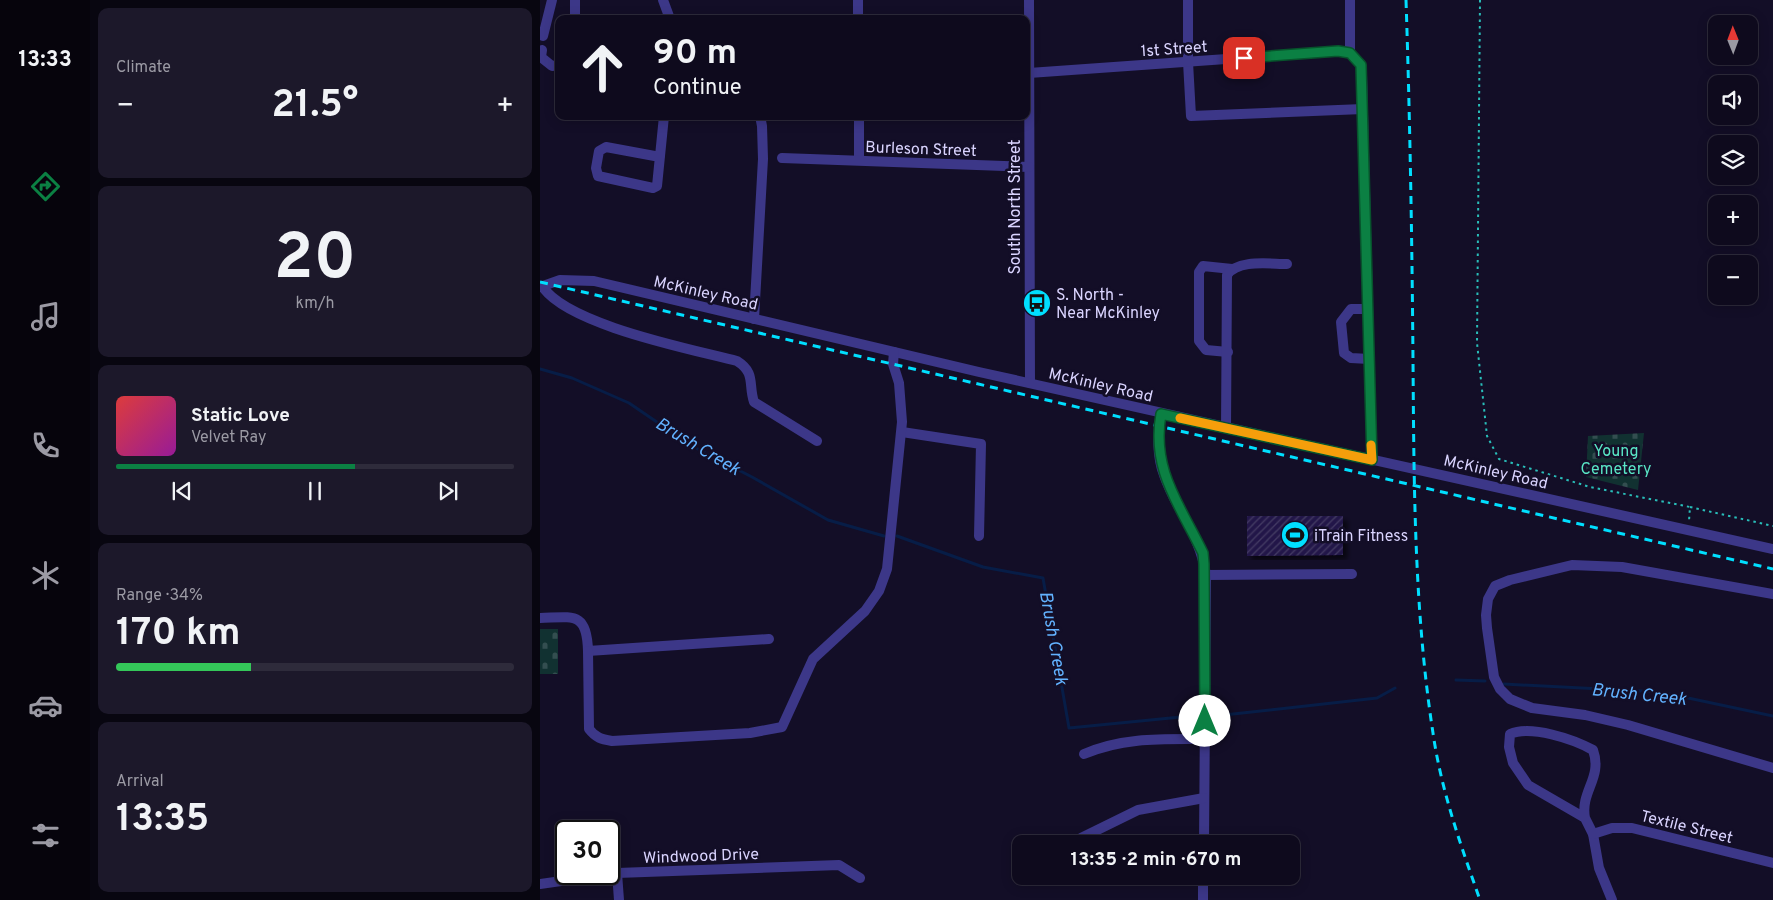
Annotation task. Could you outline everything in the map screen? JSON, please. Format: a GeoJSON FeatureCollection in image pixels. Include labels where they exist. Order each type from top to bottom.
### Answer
{"type":"FeatureCollection","features":[{"type":"Feature","properties":{"kind":"street"},"geometry":{"type":"LineString","coordinates":[[543,36],[552,0]]}},
{"type":"Feature","properties":{"kind":"street"},"geometry":{"type":"LineString","coordinates":[[575,0],[575,15]]}},
{"type":"Feature","properties":{"kind":"street"},"geometry":{"type":"LineString","coordinates":[[663,0],[669,15]]}},
{"type":"Feature","properties":{"kind":"street"},"geometry":{"type":"LineString","coordinates":[[858,0],[858,15]]}},
{"type":"Feature","properties":{"kind":"street","name":"South North Street"},"geometry":{"type":"LineString","coordinates":[[1029,0],[1029,15]]}},
{"type":"Feature","properties":{"kind":"street"},"geometry":{"type":"LineString","coordinates":[[1188,0],[1188,62],[1191,116],[1363,109]]}},
{"type":"Feature","properties":{"kind":"street"},"geometry":{"type":"LineString","coordinates":[[1350,0],[1350,53],[1361,65],[1372,460]]}},
{"type":"Feature","properties":{"kind":"street"},"geometry":{"type":"LineString","coordinates":[[542,50],[541,58],[552,66],[555,66]]}},
{"type":"Feature","properties":{"kind":"street","name":"1st Street"},"geometry":{"type":"LineString","coordinates":[[1030,73],[1338,51],[1350,53]]}},
{"type":"Feature","properties":{"kind":"street"},"geometry":{"type":"LineString","coordinates":[[660,156],[606,147],[599,151],[596,168],[598,176],[652,188],[656,186],[660,156],[664,120]]}},
{"type":"Feature","properties":{"kind":"street"},"geometry":{"type":"LineString","coordinates":[[754,319],[763,158],[761,120]]}},
{"type":"Feature","properties":{"kind":"street"},"geometry":{"type":"LineString","coordinates":[[859,120],[859,160]]}},
{"type":"Feature","properties":{"kind":"street","name":"South North Street"},"geometry":{"type":"LineString","coordinates":[[1029,120],[1030,383]]}},
{"type":"Feature","properties":{"kind":"street","name":"Burleson Street"},"geometry":{"type":"LineString","coordinates":[[782,158],[1029,167]]}},
{"type":"Feature","properties":{"kind":"street"},"geometry":{"type":"LineString","coordinates":[[1228,352],[1206,350],[1199,341],[1199,272],[1203,266],[1232,269],[1243,265],[1286,264]]}},
{"type":"Feature","properties":{"kind":"street"},"geometry":{"type":"LineString","coordinates":[[1226,428],[1228,352],[1227,275],[1232,269]]}},
{"type":"Feature","properties":{"kind":"street","name":"McKinley Road"},"geometry":{"type":"LineString","coordinates":[[541,286],[560,280],[582,279],[1161,414],[1773,549]]}},
{"type":"Feature","properties":{"kind":"street"},"geometry":{"type":"LineString","coordinates":[[541,286],[548,296],[612,329],[737,361],[746,367],[751,377],[750,392],[754,402],[817,441]]}},
{"type":"Feature","properties":{"kind":"street"},"geometry":{"type":"LineString","coordinates":[[1368,309],[1351,309],[1341,322],[1344,353],[1352,358],[1369,359]]}},
{"type":"Feature","properties":{"kind":"street"},"geometry":{"type":"LineString","coordinates":[[540,618],[577,619],[588,632],[589,729],[594,736],[612,741],[750,733],[782,727],[813,659],[865,610],[879,591],[887,569],[902,432],[899,383],[893,364],[894,352]]}},
{"type":"Feature","properties":{"kind":"street"},"geometry":{"type":"LineString","coordinates":[[1161,414],[1159,450],[1163,474],[1203,553],[1206,575],[1204,835]]}},
{"type":"Feature","properties":{"kind":"street"},"geometry":{"type":"LineString","coordinates":[[902,432],[981,444],[979,536]]}},
{"type":"Feature","properties":{"kind":"street"},"geometry":{"type":"LineString","coordinates":[[1773,594],[1622,567],[1572,565],[1510,580],[1495,586],[1488,599],[1486,615],[1494,677],[1500,689],[1510,699],[1532,708],[1585,715],[1628,726],[1773,768]]}},
{"type":"Feature","properties":{"kind":"street"},"geometry":{"type":"LineString","coordinates":[[1206,575],[1352,574]]}},
{"type":"Feature","properties":{"kind":"street"},"geometry":{"type":"LineString","coordinates":[[588,651],[769,639]]}},
{"type":"Feature","properties":{"kind":"street"},"geometry":{"type":"LineString","coordinates":[[1585,818],[1572,808],[1546,797],[1528,785],[1513,763],[1509,747],[1510,734],[1530,730],[1583,744],[1593,750],[1597,769],[1583,808],[1585,818],[1593,834],[1600,868],[1612,900]]}},
{"type":"Feature","properties":{"kind":"street"},"geometry":{"type":"LineString","coordinates":[[1084,754],[1105,745],[1123,742],[1205,739]]}},
{"type":"Feature","properties":{"kind":"street"},"geometry":{"type":"LineString","coordinates":[[1087,835],[1138,810],[1204,798]]}},
{"type":"Feature","properties":{"kind":"street","name":"Textile Street"},"geometry":{"type":"LineString","coordinates":[[1593,834],[1612,828],[1632,828],[1773,863]]}},
{"type":"Feature","properties":{"kind":"street","name":"Windwood Drive"},"geometry":{"type":"LineString","coordinates":[[620,874],[839,865],[860,878]]}},
{"type":"Feature","properties":{"kind":"street","name":"Windwood Drive"},"geometry":{"type":"LineString","coordinates":[[540,884],[555,882]]}},
{"type":"Feature","properties":{"kind":"street"},"geometry":{"type":"LineString","coordinates":[[617,885],[618,900]]}},
{"type":"Feature","properties":{"kind":"street"},"geometry":{"type":"LineString","coordinates":[[1203,885],[1203,900]]}},
{"type":"Feature","properties":{"kind":"path"},"geometry":{"type":"LineString","coordinates":[[1480,0],[1477,343],[1487,436],[1499,458],[1524,468],[1590,486],[1773,526]]}},
{"type":"Feature","properties":{"kind":"path"},"geometry":{"type":"LineString","coordinates":[[1688,530],[1690,507]]}},
{"type":"Feature","properties":{"kind":"green space","name":"Young Cemetery"},"geometry":{"type":"Polygon","coordinates":[[[1644,433],[1638,490],[1586,477],[1588,436],[1644,433]]]}},
{"type":"Feature","properties":{"kind":"green space"},"geometry":{"type":"Polygon","coordinates":[[[540,629],[558,629],[558,674],[540,674],[540,629]]]}},
{"type":"Feature","properties":{"kind":"building","name":"iTrain Fitness"},"geometry":{"type":"Polygon","coordinates":[[[1247,516],[1343,516],[1343,555],[1247,556],[1247,516]]]}},
{"type":"Feature","properties":{"kind":"waterway","name":"Brush Creek"},"geometry":{"type":"LineString","coordinates":[[540,369],[572,378],[629,403],[692,446],[828,520],[884,536]]}},
{"type":"Feature","properties":{"kind":"waterway","name":"Brush Creek"},"geometry":{"type":"LineString","coordinates":[[897,536],[983,567],[1043,578],[1069,728],[1191,716]]}},
{"type":"Feature","properties":{"kind":"waterway","name":"Brush Creek"},"geometry":{"type":"LineString","coordinates":[[1456,680],[1485,681]]}},
{"type":"Feature","properties":{"kind":"waterway","name":"Brush Creek"},"geometry":{"type":"LineString","coordinates":[[1504,684],[1660,692],[1773,716]]}},
{"type":"Feature","properties":{"kind":"waterway","name":"Brush Creek"},"geometry":{"type":"LineString","coordinates":[[1224,715],[1377,698],[1395,688]]}},
{"type":"Feature","properties":{"kind":"railway"},"geometry":{"type":"LineString","coordinates":[[1406,0],[1411,180],[1416,547],[1422,640],[1433,733],[1441,776],[1446,797],[1480,900]]}},
{"type":"Feature","properties":{"kind":"railway"},"geometry":{"type":"LineString","coordinates":[[540,282],[1773,569]]}},
{"type":"Feature","properties":{"kind":"slow traffic"},"geometry":{"type":"LineString","coordinates":[[1180,418],[1372,460],[1371,445]]}},
{"type":"Feature","properties":{"kind":"place","name":"S. North - Near McKinley"},"geometry":{"type":"Point","coordinates":[1037,303]}},
{"type":"Feature","properties":{"kind":"place","name":"iTrain Fitness"},"geometry":{"type":"Point","coordinates":[1295,535]}},
{"type":"Feature","properties":{"kind":"route"},"geometry":{"type":"LineString","coordinates":[[1205,721],[1206,575],[1203,553],[1163,474],[1158,426],[1161,414],[1372,460],[1361,65],[1350,53],[1338,51],[1244,58]]}}]}
